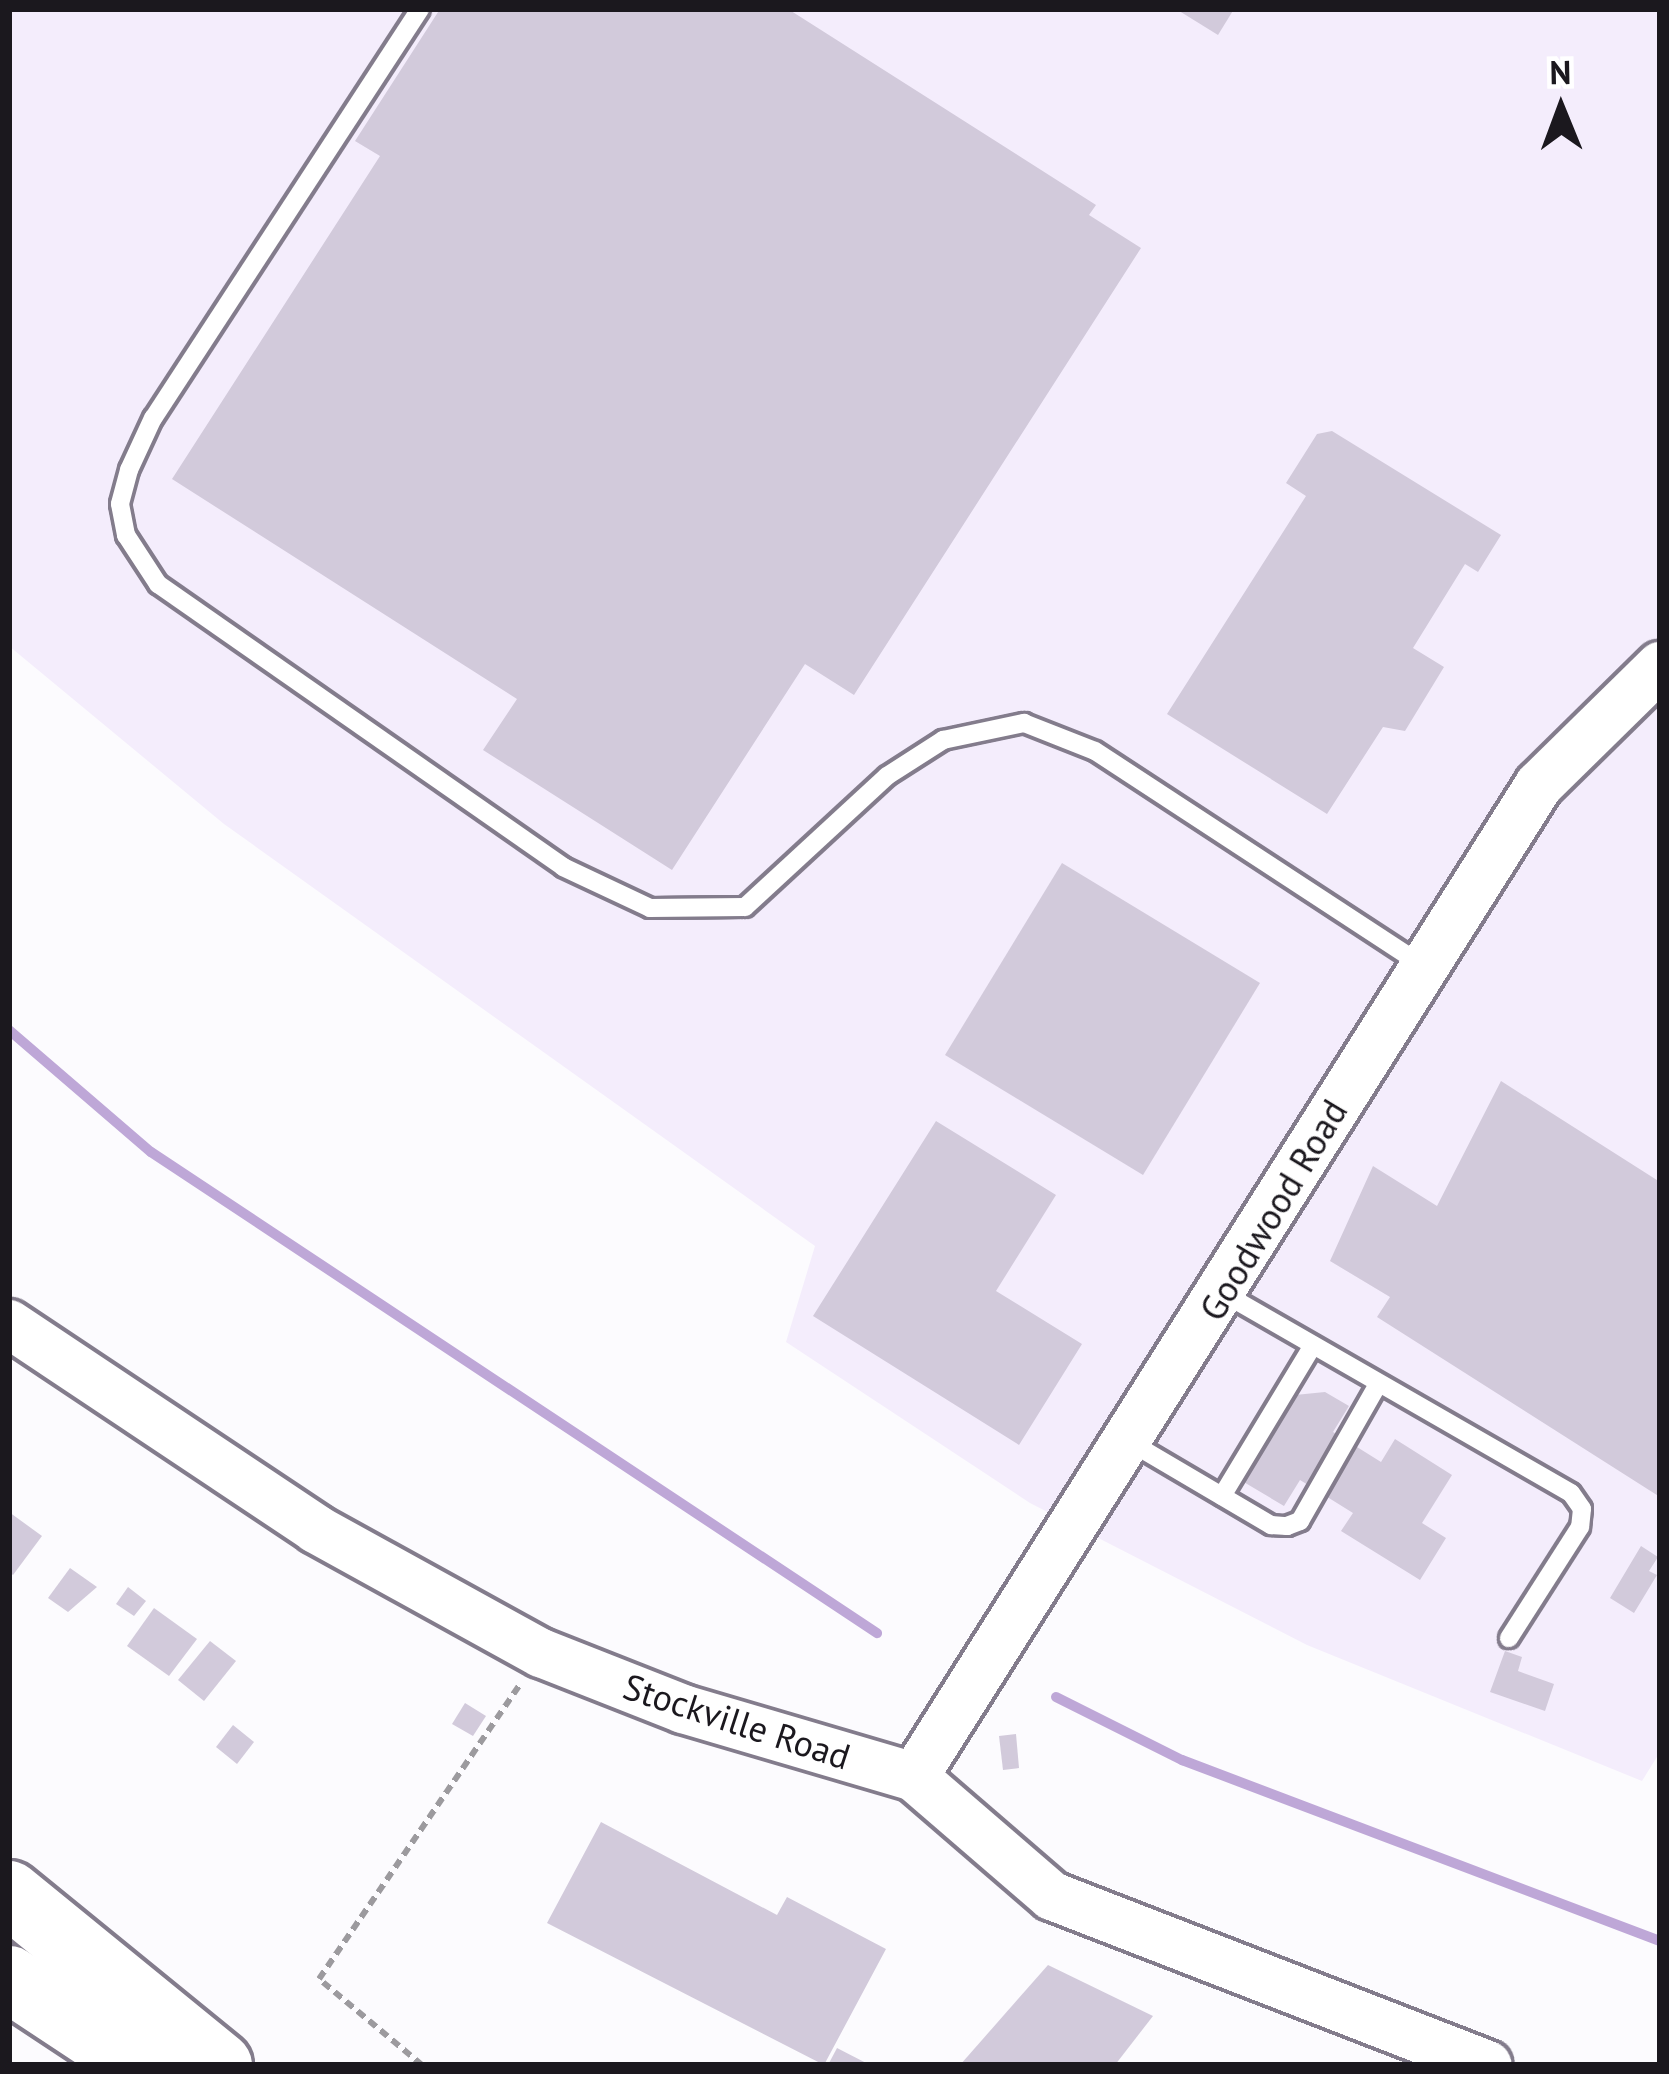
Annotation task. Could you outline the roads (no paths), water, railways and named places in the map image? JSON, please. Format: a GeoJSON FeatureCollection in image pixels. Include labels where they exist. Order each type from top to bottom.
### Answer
{"type":"FeatureCollection","features":[{"type":"Feature","properties":{"kind":"highway"},"geometry":{"type":"LineString","coordinates":[[9,1894],[219,2065]]}},
{"type":"Feature","properties":{"kind":"highway"},"geometry":{"type":"LineString","coordinates":[[9,1979],[139,2065]]}},
{"type":"Feature","properties":{"kind":"street","name":"Goodwood Road"},"geometry":{"type":"LineString","coordinates":[[914,1778],[1130,1442],[1538,785],[1660,666]]}},
{"type":"Feature","properties":{"kind":"street","name":"Stockville Road"},"geometry":{"type":"LineString","coordinates":[[9,1324],[316,1528],[541,1653],[683,1709],[914,1778],[1052,1896],[1487,2065]]}},
{"type":"Feature","properties":{"kind":"lane"},"geometry":{"type":"LineString","coordinates":[[420,9],[153,418],[129,470],[120,504],[126,535],[158,584],[563,867],[650,908],[745,908],[887,776],[943,740],[1024,723],[1095,751],[1422,965]]}},
{"type":"Feature","properties":{"kind":"lane"},"geometry":{"type":"LineString","coordinates":[[1223,1293],[1571,1493],[1582,1509],[1580,1527],[1509,1638]]}},
{"type":"Feature","properties":{"kind":"lane"},"geometry":{"type":"LineString","coordinates":[[1222,1496],[1313,1345]]}},
{"type":"Feature","properties":{"kind":"lane"},"geometry":{"type":"LineString","coordinates":[[1130,1442],[1271,1525],[1300,1521],[1378,1384]]}},
{"type":"Feature","properties":{"kind":"waterway"},"geometry":{"type":"LineString","coordinates":[[9,1030],[151,1152],[877,1633]]}},
{"type":"Feature","properties":{"kind":"waterway"},"geometry":{"type":"LineString","coordinates":[[1056,1697],[1182,1760],[1660,1941]]}}]}
